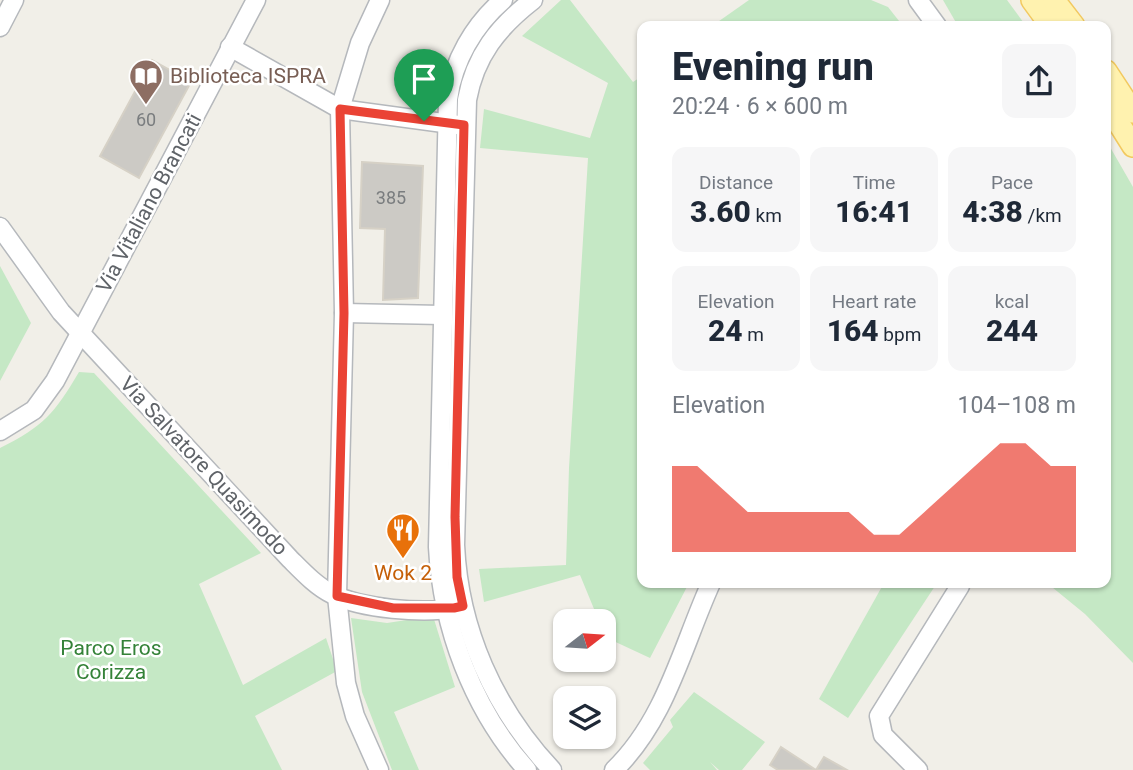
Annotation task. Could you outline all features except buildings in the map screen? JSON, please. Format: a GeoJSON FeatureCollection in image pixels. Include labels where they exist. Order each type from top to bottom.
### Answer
{"type":"FeatureCollection","features":[{"type":"Feature","properties":{"kind":"main road"},"geometry":{"type":"LineString","coordinates":[[1032,0],[1047,21]]}},
{"type":"Feature","properties":{"kind":"main road"},"geometry":{"type":"LineString","coordinates":[[1054,0],[1070,21]]}},
{"type":"Feature","properties":{"kind":"main road"},"geometry":{"type":"LineString","coordinates":[[1111,79],[1133,112]]}},
{"type":"Feature","properties":{"kind":"main road"},"geometry":{"type":"LineString","coordinates":[[1111,111],[1133,146]]}},
{"type":"Feature","properties":{"kind":"street"},"geometry":{"type":"LineString","coordinates":[[0,27],[14,0]]}},
{"type":"Feature","properties":{"kind":"street","name":"Via Vitaliano Brancati"},"geometry":{"type":"LineString","coordinates":[[0,431],[23,418],[43,399],[256,0]]}},
{"type":"Feature","properties":{"kind":"street"},"geometry":{"type":"LineString","coordinates":[[379,770],[355,716],[345,683],[337,596],[344,313],[340,109],[360,43],[380,0]]}},
{"type":"Feature","properties":{"kind":"street"},"geometry":{"type":"LineString","coordinates":[[450,356],[442,315],[446,124],[450,86],[458,61],[479,25],[503,0]]}},
{"type":"Feature","properties":{"kind":"street"},"geometry":{"type":"LineString","coordinates":[[527,770],[506,743],[482,703],[459,652],[455,608],[450,356],[464,125],[469,86],[483,53],[503,24],[533,0]]}},
{"type":"Feature","properties":{"kind":"street"},"geometry":{"type":"LineString","coordinates":[[918,0],[933,21]]}},
{"type":"Feature","properties":{"kind":"street"},"geometry":{"type":"LineString","coordinates":[[230,47],[340,109],[464,125]]}},
{"type":"Feature","properties":{"kind":"street","name":"Via Salvatore Quasimodo"},"geometry":{"type":"LineString","coordinates":[[0,227],[51,300],[290,559],[319,586],[337,596],[384,607],[455,608]]}},
{"type":"Feature","properties":{"kind":"street"},"geometry":{"type":"LineString","coordinates":[[344,313],[442,315]]}},
{"type":"Feature","properties":{"kind":"street"},"geometry":{"type":"LineString","coordinates":[[614,770],[634,749],[655,717],[709,588]]}},
{"type":"Feature","properties":{"kind":"street"},"geometry":{"type":"LineString","coordinates":[[918,770],[883,735],[879,716],[959,588]]}},
{"type":"Feature","properties":{"kind":"street"},"geometry":{"type":"LineString","coordinates":[[455,608],[493,688],[523,737],[552,770]]}},
{"type":"Feature","properties":{"kind":"green space"},"geometry":{"type":"Polygon","coordinates":[[[561,0],[570,0],[633,82],[637,79],[637,588],[686,588],[650,658],[616,642],[616,609],[594,609],[580,575],[484,602],[479,569],[566,565],[569,468],[588,158],[480,148],[484,109],[590,138],[608,83],[522,36],[561,0]]]}},
{"type":"Feature","properties":{"kind":"green space"},"geometry":{"type":"Polygon","coordinates":[[[749,0],[871,0],[888,7],[899,21],[719,21],[749,0]]]}},
{"type":"Feature","properties":{"kind":"green space"},"geometry":{"type":"Polygon","coordinates":[[[943,0],[1007,0],[1022,21],[955,21],[943,0]]]}},
{"type":"Feature","properties":{"kind":"green space"},"geometry":{"type":"Polygon","coordinates":[[[1111,149],[1133,187],[1133,663],[1085,614],[1053,588],[1111,588],[1111,149]]]}},
{"type":"Feature","properties":{"kind":"green space"},"geometry":{"type":"Polygon","coordinates":[[[0,266],[31,323],[0,381],[0,266]]]}},
{"type":"Feature","properties":{"kind":"green space","name":"Parco Eros Corizza"},"geometry":{"type":"Polygon","coordinates":[[[79,372],[94,373],[261,553],[199,584],[243,685],[326,638],[337,671],[255,716],[282,770],[0,770],[0,448],[47,418],[79,372]]]}},
{"type":"Feature","properties":{"kind":"green space"},"geometry":{"type":"Polygon","coordinates":[[[881,588],[934,588],[848,718],[819,699],[881,588]]]}},
{"type":"Feature","properties":{"kind":"green space"},"geometry":{"type":"Polygon","coordinates":[[[433,616],[455,687],[394,712],[419,770],[392,770],[362,692],[351,618],[387,623],[433,616]]]}},
{"type":"Feature","properties":{"kind":"green space"},"geometry":{"type":"Polygon","coordinates":[[[694,692],[765,742],[742,770],[719,770],[710,762],[717,770],[650,770],[643,763],[673,727],[670,720],[694,692]]]}},
{"type":"Feature","properties":{"kind":"place","name":"Biblioteca ISPRA"},"geometry":{"type":"Point","coordinates":[146,106]}},
{"type":"Feature","properties":{"kind":"place","name":"Wok 2"},"geometry":{"type":"Point","coordinates":[403,560]}},
{"type":"Feature","properties":{"kind":"route"},"geometry":{"type":"LineString","coordinates":[[340,109],[424,121],[464,125],[455,517],[457,577],[463,606],[447,609],[384,607],[337,596],[344,313],[340,109]]}}]}
